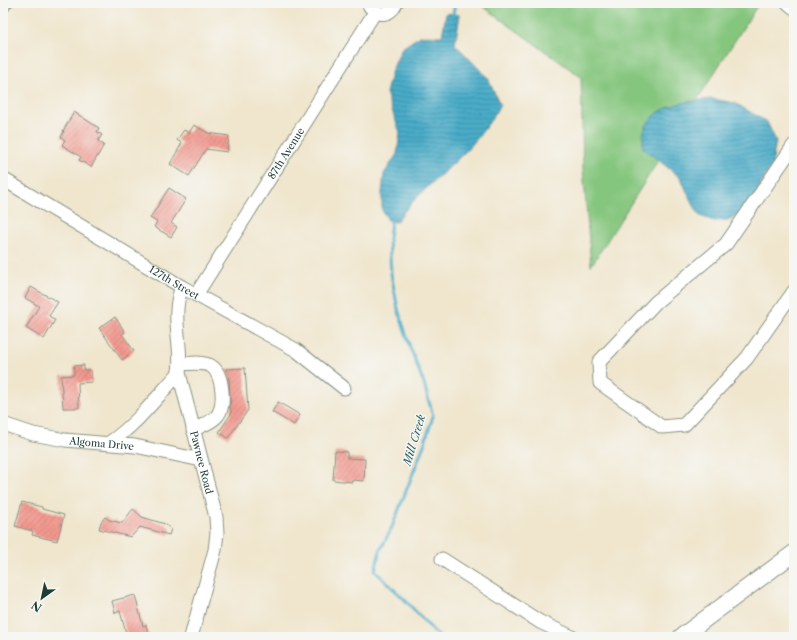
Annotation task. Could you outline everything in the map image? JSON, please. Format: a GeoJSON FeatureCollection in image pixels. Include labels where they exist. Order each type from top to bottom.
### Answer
{"type":"FeatureCollection","features":[{"type":"Feature","properties":{"kind":"main road"},"geometry":{"type":"LineString","coordinates":[[681,637],[794,553]]}},
{"type":"Feature","properties":{"kind":"street","name":"87th Avenue"},"geometry":{"type":"LineString","coordinates":[[196,295],[371,8],[381,14],[387,13],[392,10],[396,3]]}},
{"type":"Feature","properties":{"kind":"street"},"geometry":{"type":"LineString","coordinates":[[788,3],[794,8]]}},
{"type":"Feature","properties":{"kind":"street"},"geometry":{"type":"LineString","coordinates":[[794,145],[726,244],[656,302],[599,362],[600,383],[662,427],[684,425],[747,358],[794,291]]}},
{"type":"Feature","properties":{"kind":"street","name":"127th Street"},"geometry":{"type":"LineString","coordinates":[[3,179],[182,287],[296,350],[344,388]]}},
{"type":"Feature","properties":{"kind":"street","name":"Pawnee Road"},"geometry":{"type":"LineString","coordinates":[[182,287],[176,310],[179,369],[193,430],[216,517],[217,534],[215,550],[190,637]]}},
{"type":"Feature","properties":{"kind":"street"},"geometry":{"type":"LineString","coordinates":[[109,443],[120,436],[134,422],[179,369],[197,363],[210,366],[219,374],[222,389],[221,409],[217,416],[193,430]]}},
{"type":"Feature","properties":{"kind":"street","name":"Algoma Drive"},"geometry":{"type":"LineString","coordinates":[[3,424],[33,434],[65,440],[135,446],[201,460]]}},
{"type":"Feature","properties":{"kind":"street"},"geometry":{"type":"LineString","coordinates":[[442,559],[540,622],[572,637]]}},
{"type":"Feature","properties":{"kind":"green space"},"geometry":{"type":"Polygon","coordinates":[[[478,3],[759,3],[591,266],[583,168],[581,77],[478,3]]]}},
{"type":"Feature","properties":{"kind":"water"},"geometry":{"type":"Polygon","coordinates":[[[446,13],[460,15],[455,44],[488,78],[500,105],[477,139],[468,149],[412,202],[396,222],[388,220],[382,210],[384,174],[397,154],[400,133],[386,93],[392,70],[402,48],[420,36],[442,36],[446,13]]]}},
{"type":"Feature","properties":{"kind":"water"},"geometry":{"type":"Polygon","coordinates":[[[712,99],[735,103],[767,122],[776,141],[772,165],[757,192],[742,214],[728,220],[714,221],[700,216],[690,199],[681,178],[643,148],[643,135],[647,125],[653,117],[661,111],[670,106],[681,103],[712,99]]]}},
{"type":"Feature","properties":{"kind":"building"},"geometry":{"type":"Polygon","coordinates":[[[74,112],[99,128],[97,132],[102,135],[98,141],[104,145],[91,167],[79,160],[81,157],[62,145],[65,140],[61,137],[63,131],[74,112]]]}},
{"type":"Feature","properties":{"kind":"building"},"geometry":{"type":"Polygon","coordinates":[[[194,125],[208,133],[229,136],[227,152],[206,149],[189,176],[170,164],[182,143],[177,140],[184,130],[189,133],[194,125]]]}},
{"type":"Feature","properties":{"kind":"building"},"geometry":{"type":"Polygon","coordinates":[[[169,188],[186,199],[171,223],[177,227],[171,237],[154,227],[157,222],[150,218],[169,188]]]}},
{"type":"Feature","properties":{"kind":"building"},"geometry":{"type":"Polygon","coordinates":[[[31,287],[58,302],[49,316],[55,320],[44,339],[26,328],[39,306],[25,298],[31,287]]]}},
{"type":"Feature","properties":{"kind":"building"},"geometry":{"type":"Polygon","coordinates":[[[115,317],[125,332],[122,334],[134,351],[122,360],[99,328],[115,317]]]}},
{"type":"Feature","properties":{"kind":"building"},"geometry":{"type":"Polygon","coordinates":[[[84,365],[84,370],[91,370],[92,382],[78,383],[79,408],[63,408],[61,376],[74,375],[74,366],[84,365]]]}},
{"type":"Feature","properties":{"kind":"building"},"geometry":{"type":"Polygon","coordinates":[[[245,368],[248,410],[228,438],[219,432],[231,414],[229,379],[226,369],[245,368]]]}},
{"type":"Feature","properties":{"kind":"building"},"geometry":{"type":"Polygon","coordinates":[[[278,402],[300,415],[294,425],[272,412],[278,402]]]}},
{"type":"Feature","properties":{"kind":"building"},"geometry":{"type":"Polygon","coordinates":[[[335,451],[347,452],[347,458],[365,459],[364,481],[353,480],[352,482],[333,480],[335,451]]]}},
{"type":"Feature","properties":{"kind":"building"},"geometry":{"type":"Polygon","coordinates":[[[22,502],[64,515],[57,541],[32,535],[33,531],[15,526],[22,502]]]}},
{"type":"Feature","properties":{"kind":"building"},"geometry":{"type":"Polygon","coordinates":[[[133,509],[142,517],[165,524],[171,529],[169,535],[140,527],[131,537],[99,529],[101,522],[105,517],[109,520],[122,523],[133,509]]]}},
{"type":"Feature","properties":{"kind":"building"},"geometry":{"type":"Polygon","coordinates":[[[135,595],[143,626],[146,625],[149,637],[127,637],[120,611],[115,613],[112,601],[135,595]]]}},
{"type":"Feature","properties":{"kind":"waterway"},"geometry":{"type":"LineString","coordinates":[[453,14],[455,3]]}},
{"type":"Feature","properties":{"kind":"waterway","name":"Mill Creek"},"geometry":{"type":"LineString","coordinates":[[391,221],[389,239],[391,274],[398,309],[424,384],[433,416],[424,445],[392,527],[380,551],[375,571],[405,600],[439,637]]}},
{"type":"Feature","properties":{"kind":"railway"},"geometry":{"type":"LineString","coordinates":[[3,7],[13,3]]}}]}
